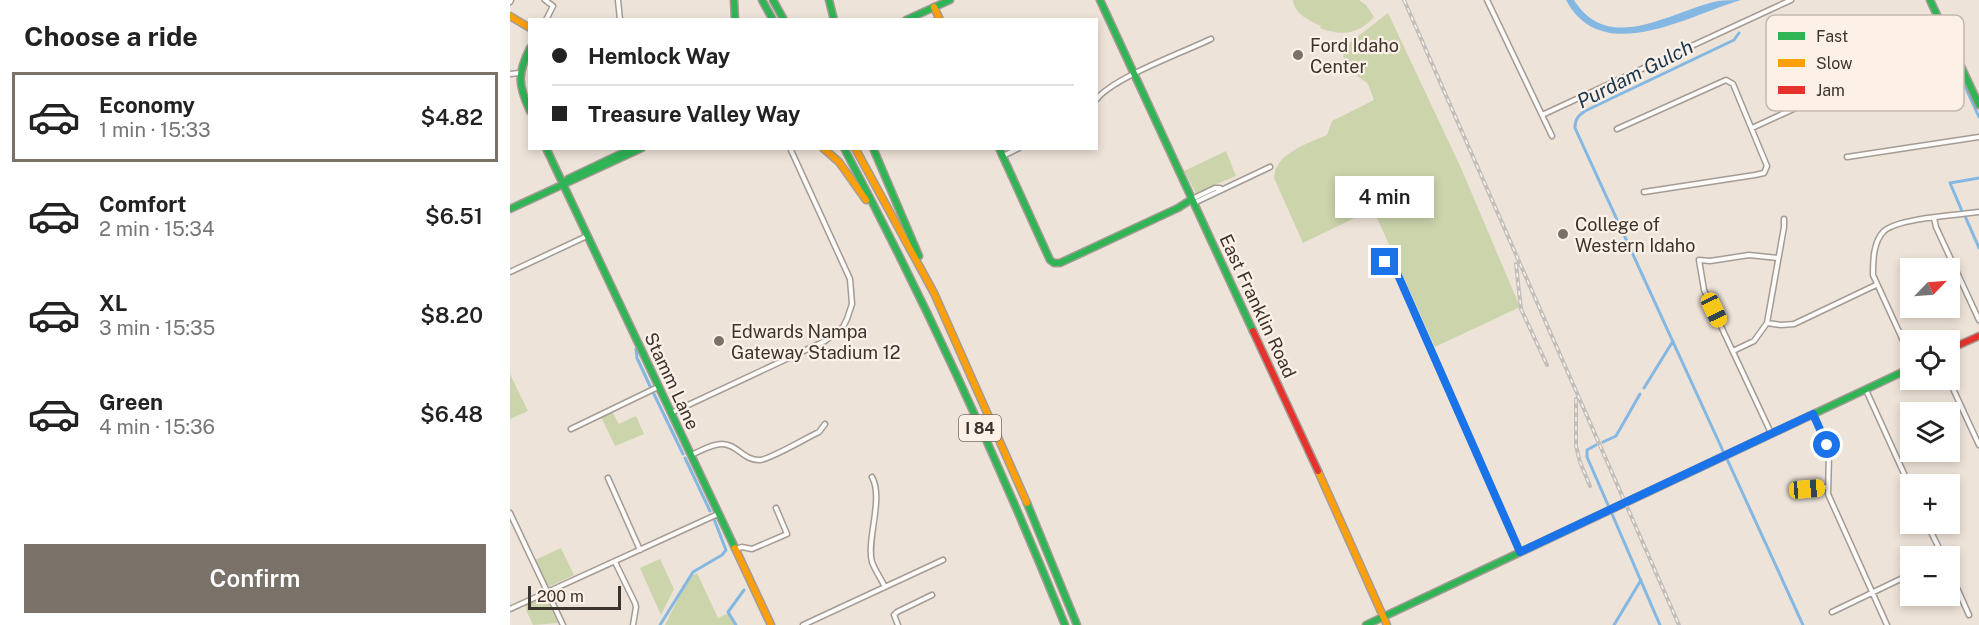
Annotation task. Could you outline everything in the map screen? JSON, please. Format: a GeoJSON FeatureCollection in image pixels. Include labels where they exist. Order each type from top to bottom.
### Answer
{"type":"FeatureCollection","features":[{"type":"Feature","properties":{"kind":"main road"},"geometry":{"type":"LineString","coordinates":[[734,0],[735,18]]}},
{"type":"Feature","properties":{"kind":"main road"},"geometry":{"type":"LineString","coordinates":[[762,0],[773,18]]}},
{"type":"Feature","properties":{"kind":"main road"},"geometry":{"type":"LineString","coordinates":[[773,0],[783,18]]}},
{"type":"Feature","properties":{"kind":"main road"},"geometry":{"type":"LineString","coordinates":[[829,0],[834,18]]}},
{"type":"Feature","properties":{"kind":"main road"},"geometry":{"type":"LineString","coordinates":[[910,18],[950,0]]}},
{"type":"Feature","properties":{"kind":"main road","name":"East Franklin Road"},"geometry":{"type":"LineString","coordinates":[[1100,0],[1191,201],[1346,531],[1387,625]]}},
{"type":"Feature","properties":{"kind":"main road"},"geometry":{"type":"LineString","coordinates":[[1930,0],[1937,15]]}},
{"type":"Feature","properties":{"kind":"main road"},"geometry":{"type":"LineString","coordinates":[[934,7],[939,18]]}},
{"type":"Feature","properties":{"kind":"main road"},"geometry":{"type":"LineString","coordinates":[[510,16],[528,27]]}},
{"type":"Feature","properties":{"kind":"main road"},"geometry":{"type":"LineString","coordinates":[[528,53],[519,73],[519,89],[528,107]]}},
{"type":"Feature","properties":{"kind":"main road"},"geometry":{"type":"LineString","coordinates":[[1964,73],[1979,105]]}},
{"type":"Feature","properties":{"kind":"main road","name":"Stamm Lane"},"geometry":{"type":"LineString","coordinates":[[547,150],[771,625]]}},
{"type":"Feature","properties":{"kind":"main road"},"geometry":{"type":"LineString","coordinates":[[563,184],[567,179],[628,150]]}},
{"type":"Feature","properties":{"kind":"main road"},"geometry":{"type":"LineString","coordinates":[[510,209],[638,150]]}},
{"type":"Feature","properties":{"kind":"main road"},"geometry":{"type":"LineString","coordinates":[[825,150],[843,167],[890,235]]}},
{"type":"Feature","properties":{"kind":"main road","name":"I 84"},"geometry":{"type":"LineString","coordinates":[[845,150],[923,302],[1041,564],[1065,625]]}},
{"type":"Feature","properties":{"kind":"main road","name":"I 84"},"geometry":{"type":"LineString","coordinates":[[856,150],[934,293],[1051,558],[1077,625]]}},
{"type":"Feature","properties":{"kind":"main road"},"geometry":{"type":"LineString","coordinates":[[874,150],[934,293]]}},
{"type":"Feature","properties":{"kind":"main road"},"geometry":{"type":"LineString","coordinates":[[1000,150],[1050,260],[1054,263],[1060,263],[1191,201]]}},
{"type":"Feature","properties":{"kind":"main road"},"geometry":{"type":"LineString","coordinates":[[1960,345],[1979,336]]}},
{"type":"Feature","properties":{"kind":"main road"},"geometry":{"type":"LineString","coordinates":[[1366,625],[1436,590],[1900,373]]}},
{"type":"Feature","properties":{"kind":"street"},"geometry":{"type":"LineString","coordinates":[[545,0],[553,6],[547,18]]}},
{"type":"Feature","properties":{"kind":"street"},"geometry":{"type":"LineString","coordinates":[[618,0],[620,18]]}},
{"type":"Feature","properties":{"kind":"street"},"geometry":{"type":"LineString","coordinates":[[931,0],[934,7]]}},
{"type":"Feature","properties":{"kind":"street"},"geometry":{"type":"LineString","coordinates":[[1487,0],[1552,136]]}},
{"type":"Feature","properties":{"kind":"street"},"geometry":{"type":"LineString","coordinates":[[1542,115],[1791,0]]}},
{"type":"Feature","properties":{"kind":"street"},"geometry":{"type":"LineString","coordinates":[[1098,98],[1110,86],[1211,39]]}},
{"type":"Feature","properties":{"kind":"street"},"geometry":{"type":"LineString","coordinates":[[510,74],[519,73]]}},
{"type":"Feature","properties":{"kind":"street"},"geometry":{"type":"LineString","coordinates":[[1617,129],[1726,80],[1733,84],[1767,166],[1764,173],[1644,192]]}},
{"type":"Feature","properties":{"kind":"street"},"geometry":{"type":"LineString","coordinates":[[1752,128],[1789,111]]}},
{"type":"Feature","properties":{"kind":"street"},"geometry":{"type":"LineString","coordinates":[[1846,157],[1979,137]]}},
{"type":"Feature","properties":{"kind":"street"},"geometry":{"type":"LineString","coordinates":[[670,413],[825,341],[843,327],[847,319],[852,304],[850,279],[791,150]]}},
{"type":"Feature","properties":{"kind":"street"},"geometry":{"type":"LineString","coordinates":[[1003,156],[1015,150]]}},
{"type":"Feature","properties":{"kind":"street"},"geometry":{"type":"LineString","coordinates":[[1191,201],[1215,188],[1221,189],[1270,167]]}},
{"type":"Feature","properties":{"kind":"street"},"geometry":{"type":"LineString","coordinates":[[1900,335],[1873,275],[1875,250],[1883,232],[1904,222],[1979,212]]}},
{"type":"Feature","properties":{"kind":"street"},"geometry":{"type":"LineString","coordinates":[[1934,218],[1936,227],[1979,320]]}},
{"type":"Feature","properties":{"kind":"street"},"geometry":{"type":"LineString","coordinates":[[1733,351],[1754,341],[1767,323],[1784,219]]}},
{"type":"Feature","properties":{"kind":"street"},"geometry":{"type":"LineString","coordinates":[[510,272],[587,236]]}},
{"type":"Feature","properties":{"kind":"street"},"geometry":{"type":"LineString","coordinates":[[1771,434],[1704,290],[1699,260],[1710,261],[1749,255],[1778,258]]}},
{"type":"Feature","properties":{"kind":"street"},"geometry":{"type":"LineString","coordinates":[[1380,264],[1388,262],[1394,266],[1520,552]]}},
{"type":"Feature","properties":{"kind":"street"},"geometry":{"type":"LineString","coordinates":[[1767,323],[1794,324],[1876,285]]}},
{"type":"Feature","properties":{"kind":"street"},"geometry":{"type":"LineString","coordinates":[[571,429],[658,387]]}},
{"type":"Feature","properties":{"kind":"street"},"geometry":{"type":"LineString","coordinates":[[1866,390],[1904,474]]}},
{"type":"Feature","properties":{"kind":"street"},"geometry":{"type":"LineString","coordinates":[[1954,390],[1979,445]]}},
{"type":"Feature","properties":{"kind":"street"},"geometry":{"type":"LineString","coordinates":[[1813,414],[1829,454],[1827,488],[1831,503],[1887,625]]}},
{"type":"Feature","properties":{"kind":"street"},"geometry":{"type":"LineString","coordinates":[[690,456],[714,445],[723,444],[749,458],[764,459],[819,432],[825,424]]}},
{"type":"Feature","properties":{"kind":"street"},"geometry":{"type":"LineString","coordinates":[[872,477],[876,496],[872,561],[885,587]]}},
{"type":"Feature","properties":{"kind":"street"},"geometry":{"type":"LineString","coordinates":[[608,478],[640,550]]}},
{"type":"Feature","properties":{"kind":"street"},"geometry":{"type":"LineString","coordinates":[[1798,490],[1827,488]]}},
{"type":"Feature","properties":{"kind":"street"},"geometry":{"type":"LineString","coordinates":[[734,549],[741,547],[752,549],[787,534],[776,508]]}},
{"type":"Feature","properties":{"kind":"street"},"geometry":{"type":"LineString","coordinates":[[510,513],[563,625]]}},
{"type":"Feature","properties":{"kind":"street"},"geometry":{"type":"LineString","coordinates":[[510,609],[718,514]]}},
{"type":"Feature","properties":{"kind":"street"},"geometry":{"type":"LineString","coordinates":[[803,625],[943,560]]}},
{"type":"Feature","properties":{"kind":"street"},"geometry":{"type":"LineString","coordinates":[[615,562],[635,603],[632,625]]}},
{"type":"Feature","properties":{"kind":"street"},"geometry":{"type":"LineString","coordinates":[[1832,612],[1900,579]]}},
{"type":"Feature","properties":{"kind":"street"},"geometry":{"type":"LineString","coordinates":[[898,625],[894,615],[897,612],[932,595]]}},
{"type":"Feature","properties":{"kind":"street"},"geometry":{"type":"LineString","coordinates":[[1960,595],[1969,615]]}},
{"type":"Feature","properties":{"kind":"green space"},"geometry":{"type":"Polygon","coordinates":[[[1293,0],[1359,0],[1366,5],[1374,17],[1355,31],[1335,32],[1320,28],[1321,26],[1303,16],[1296,9],[1293,0]]]}},
{"type":"Feature","properties":{"kind":"green space"},"geometry":{"type":"Polygon","coordinates":[[[1388,13],[1461,168],[1520,307],[1435,347],[1373,209],[1303,243],[1274,178],[1276,169],[1286,156],[1327,135],[1332,121],[1374,100],[1368,84],[1344,66],[1343,48],[1388,13]]]}},
{"type":"Feature","properties":{"kind":"green space"},"geometry":{"type":"Polygon","coordinates":[[[1226,151],[1236,176],[1196,193],[1184,171],[1226,151]]]}},
{"type":"Feature","properties":{"kind":"green space"},"geometry":{"type":"Polygon","coordinates":[[[510,374],[528,411],[510,419],[510,374]]]}},
{"type":"Feature","properties":{"kind":"green space"},"geometry":{"type":"Polygon","coordinates":[[[611,410],[619,424],[636,416],[644,434],[615,446],[600,415],[611,410]]]}},
{"type":"Feature","properties":{"kind":"green space"},"geometry":{"type":"Polygon","coordinates":[[[561,548],[574,575],[548,587],[535,560],[561,548]]]}},
{"type":"Feature","properties":{"kind":"green space"},"geometry":{"type":"Polygon","coordinates":[[[660,559],[674,589],[661,615],[640,568],[660,559]]]}},
{"type":"Feature","properties":{"kind":"green space"},"geometry":{"type":"Polygon","coordinates":[[[697,573],[718,618],[730,612],[736,625],[665,625],[689,577],[697,573]]]}},
{"type":"Feature","properties":{"kind":"green space"},"geometry":{"type":"Polygon","coordinates":[[[546,596],[558,623],[533,625],[526,605],[546,596]]]}},
{"type":"Feature","properties":{"kind":"water"},"geometry":{"type":"Polygon","coordinates":[[[1566,0],[1574,0],[1588,17],[1605,25],[1623,28],[1661,20],[1718,1],[1741,0],[1672,25],[1623,34],[1601,31],[1582,20],[1566,0]]]}},
{"type":"Feature","properties":{"kind":"waterway","name":"Purdam Gulch"},"geometry":{"type":"LineString","coordinates":[[1723,451],[1575,128],[1577,118],[1585,111],[1734,40],[1739,33]]}},
{"type":"Feature","properties":{"kind":"waterway"},"geometry":{"type":"LineString","coordinates":[[1964,84],[1979,117]]}},
{"type":"Feature","properties":{"kind":"waterway"},"geometry":{"type":"LineString","coordinates":[[1962,211],[1950,183],[1979,178]]}},
{"type":"Feature","properties":{"kind":"waterway"},"geometry":{"type":"LineString","coordinates":[[1965,216],[1979,248]]}},
{"type":"Feature","properties":{"kind":"waterway"},"geometry":{"type":"LineString","coordinates":[[1644,388],[1673,341]]}},
{"type":"Feature","properties":{"kind":"waterway"},"geometry":{"type":"LineString","coordinates":[[636,349],[637,358],[650,386]]}},
{"type":"Feature","properties":{"kind":"waterway"},"geometry":{"type":"LineString","coordinates":[[652,390],[683,454]]}},
{"type":"Feature","properties":{"kind":"waterway"},"geometry":{"type":"LineString","coordinates":[[1603,442],[1616,436],[1640,394]]}},
{"type":"Feature","properties":{"kind":"waterway"},"geometry":{"type":"LineString","coordinates":[[1596,445],[1587,450],[1587,457],[1608,505]]}},
{"type":"Feature","properties":{"kind":"waterway"},"geometry":{"type":"LineString","coordinates":[[685,458],[710,511]]}},
{"type":"Feature","properties":{"kind":"waterway","name":"Purdam Gulch"},"geometry":{"type":"LineString","coordinates":[[1727,459],[1803,625]]}},
{"type":"Feature","properties":{"kind":"waterway"},"geometry":{"type":"LineString","coordinates":[[1612,514],[1660,625]]}},
{"type":"Feature","properties":{"kind":"waterway"},"geometry":{"type":"LineString","coordinates":[[660,625],[693,572],[722,555],[726,550],[714,519]]}},
{"type":"Feature","properties":{"kind":"waterway"},"geometry":{"type":"LineString","coordinates":[[1614,625],[1641,580]]}},
{"type":"Feature","properties":{"kind":"waterway"},"geometry":{"type":"LineString","coordinates":[[736,625],[728,612],[744,590]]}},
{"type":"Feature","properties":{"kind":"railway"},"geometry":{"type":"LineString","coordinates":[[1404,0],[1679,625]]}},
{"type":"Feature","properties":{"kind":"railway"},"geometry":{"type":"LineString","coordinates":[[1516,264],[1521,309],[1547,365]]}},
{"type":"Feature","properties":{"kind":"railway"},"geometry":{"type":"LineString","coordinates":[[1576,399],[1576,446],[1590,486]]}},
{"type":"Feature","properties":{"kind":"traffic: fast"},"geometry":{"type":"LineString","coordinates":[[734,0],[735,18]]}},
{"type":"Feature","properties":{"kind":"traffic: fast"},"geometry":{"type":"LineString","coordinates":[[762,0],[772,18]]}},
{"type":"Feature","properties":{"kind":"traffic: fast"},"geometry":{"type":"LineString","coordinates":[[773,0],[783,18]]}},
{"type":"Feature","properties":{"kind":"traffic: fast"},"geometry":{"type":"LineString","coordinates":[[829,0],[834,18]]}},
{"type":"Feature","properties":{"kind":"traffic: fast"},"geometry":{"type":"LineString","coordinates":[[910,18],[950,0]]}},
{"type":"Feature","properties":{"kind":"traffic: fast"},"geometry":{"type":"LineString","coordinates":[[1100,0],[1253,331]]}},
{"type":"Feature","properties":{"kind":"traffic: fast"},"geometry":{"type":"LineString","coordinates":[[1930,0],[1937,15]]}},
{"type":"Feature","properties":{"kind":"traffic: fast"},"geometry":{"type":"LineString","coordinates":[[528,53],[521,73],[521,86],[528,106]]}},
{"type":"Feature","properties":{"kind":"traffic: fast"},"geometry":{"type":"LineString","coordinates":[[1964,73],[1979,105]]}},
{"type":"Feature","properties":{"kind":"traffic: fast"},"geometry":{"type":"LineString","coordinates":[[547,150],[735,548]]}},
{"type":"Feature","properties":{"kind":"traffic: fast"},"geometry":{"type":"LineString","coordinates":[[563,184],[568,179],[629,150]]}},
{"type":"Feature","properties":{"kind":"traffic: fast"},"geometry":{"type":"LineString","coordinates":[[510,209],[638,150]]}},
{"type":"Feature","properties":{"kind":"traffic: fast"},"geometry":{"type":"LineString","coordinates":[[845,150],[961,384],[1065,625]]}},
{"type":"Feature","properties":{"kind":"traffic: fast"},"geometry":{"type":"LineString","coordinates":[[874,150],[919,256]]}},
{"type":"Feature","properties":{"kind":"traffic: fast"},"geometry":{"type":"LineString","coordinates":[[1000,150],[1050,260],[1054,263],[1060,263],[1178,208],[1192,199]]}},
{"type":"Feature","properties":{"kind":"traffic: fast"},"geometry":{"type":"LineString","coordinates":[[1366,625],[1900,373]]}},
{"type":"Feature","properties":{"kind":"traffic: fast"},"geometry":{"type":"LineString","coordinates":[[1027,503],[1077,625]]}},
{"type":"Feature","properties":{"kind":"traffic: slow"},"geometry":{"type":"LineString","coordinates":[[934,7],[939,18]]}},
{"type":"Feature","properties":{"kind":"traffic: slow"},"geometry":{"type":"LineString","coordinates":[[510,16],[528,27]]}},
{"type":"Feature","properties":{"kind":"traffic: slow"},"geometry":{"type":"LineString","coordinates":[[825,150],[839,162],[866,200]]}},
{"type":"Feature","properties":{"kind":"traffic: slow"},"geometry":{"type":"LineString","coordinates":[[856,150],[934,293],[1027,503]]}},
{"type":"Feature","properties":{"kind":"traffic: slow"},"geometry":{"type":"LineString","coordinates":[[1318,471],[1387,625]]}},
{"type":"Feature","properties":{"kind":"traffic: slow"},"geometry":{"type":"LineString","coordinates":[[735,548],[771,625]]}},
{"type":"Feature","properties":{"kind":"traffic: jam"},"geometry":{"type":"LineString","coordinates":[[1253,331],[1318,471]]}},
{"type":"Feature","properties":{"kind":"traffic: jam"},"geometry":{"type":"LineString","coordinates":[[1960,345],[1979,336]]}},
{"type":"Feature","properties":{"kind":"place","name":"Ford Idaho Center"},"geometry":{"type":"Point","coordinates":[1298,55]}},
{"type":"Feature","properties":{"kind":"place","name":"College of Western Idaho"},"geometry":{"type":"Point","coordinates":[1563,234]}},
{"type":"Feature","properties":{"kind":"place","name":"Edwards Nampa Gateway Stadium 12"},"geometry":{"type":"Point","coordinates":[719,341]}},
{"type":"Feature","properties":{"kind":"route"},"geometry":{"type":"LineString","coordinates":[[1385,262],[1392,263],[1394,266],[1520,552],[1813,414],[1827,445]]}}]}
